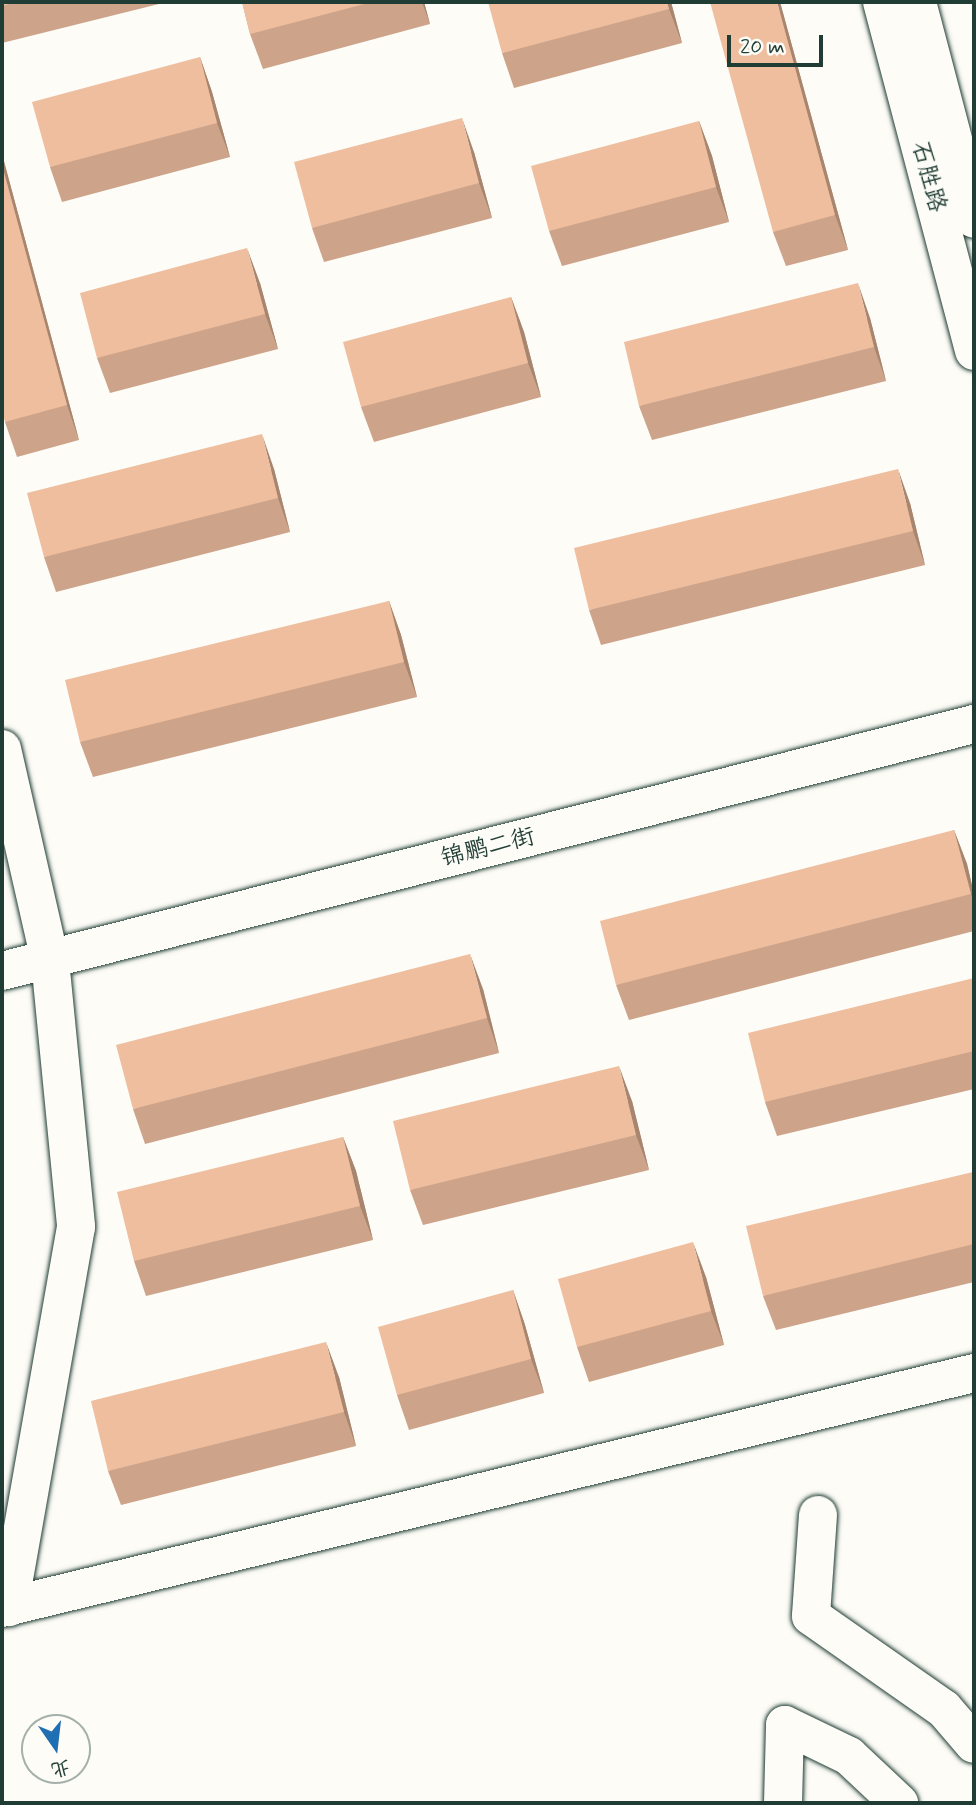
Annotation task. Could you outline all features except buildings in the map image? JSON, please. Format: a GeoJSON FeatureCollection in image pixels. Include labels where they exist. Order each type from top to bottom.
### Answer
{"type":"FeatureCollection","features":[{"type":"Feature","properties":{"kind":"street","name":"石胜路"},"geometry":{"type":"LineString","coordinates":[[882,2],[974,351]]}},
{"type":"Feature","properties":{"kind":"street"},"geometry":{"type":"LineString","coordinates":[[917,2],[974,219]]}},
{"type":"Feature","properties":{"kind":"street","name":"锦鹏二街"},"geometry":{"type":"LineString","coordinates":[[2,971],[974,724]]}},
{"type":"Feature","properties":{"kind":"street"},"geometry":{"type":"LineString","coordinates":[[2,749],[50,960],[76,1227],[6,1608],[974,1373]]}},
{"type":"Feature","properties":{"kind":"street"},"geometry":{"type":"LineString","coordinates":[[818,1515],[811,1616],[944,1709],[974,1744]]}},
{"type":"Feature","properties":{"kind":"street"},"geometry":{"type":"LineString","coordinates":[[783,1803],[785,1725],[849,1756],[899,1803]]}}]}
